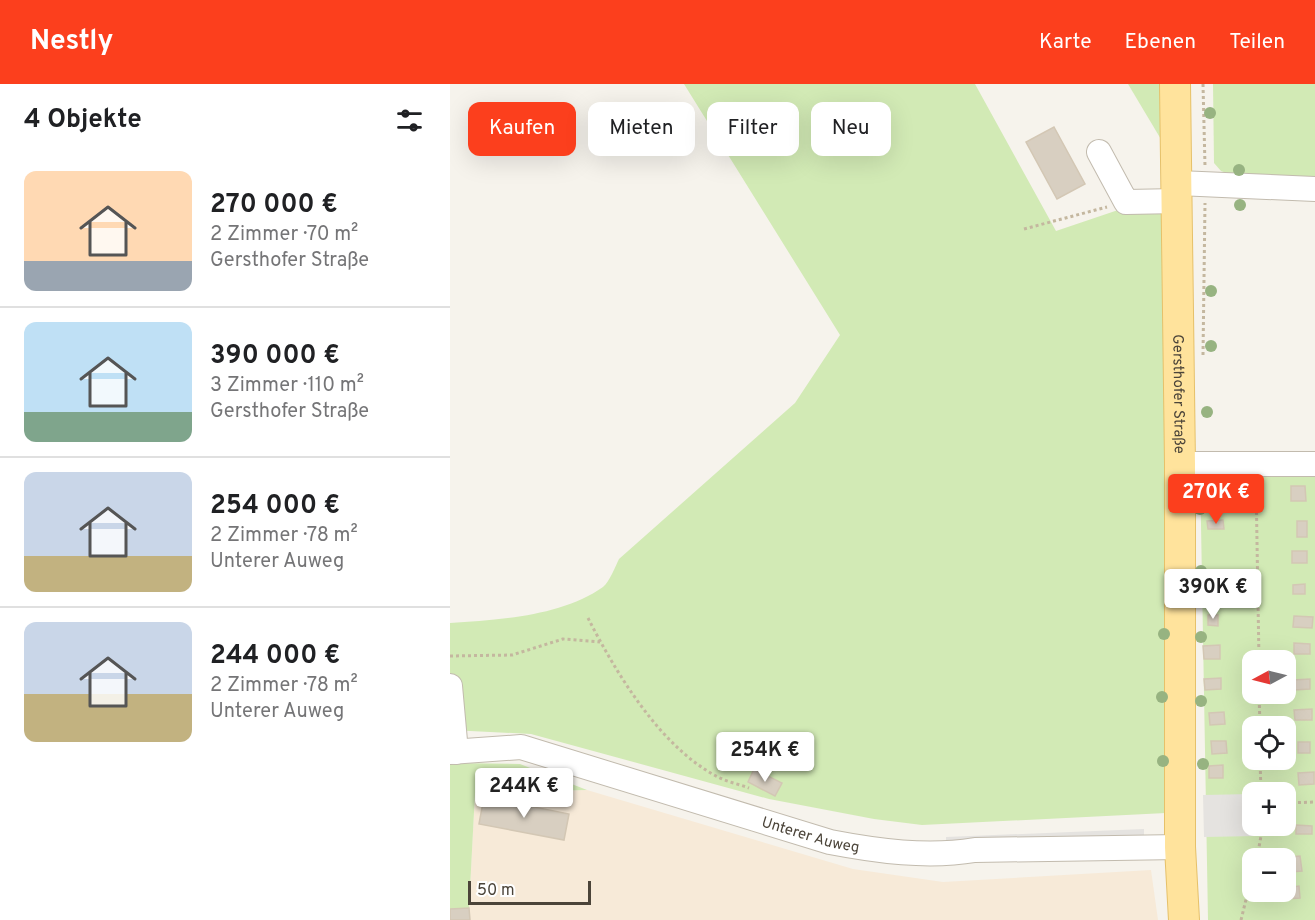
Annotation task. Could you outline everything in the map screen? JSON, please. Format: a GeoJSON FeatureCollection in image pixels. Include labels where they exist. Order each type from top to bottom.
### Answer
{"type":"FeatureCollection","features":[{"type":"Feature","properties":{"kind":"main road","name":"Gersthofer Straße"},"geometry":{"type":"LineString","coordinates":[[1175,84],[1180,464],[1180,847],[1184,920]]}},
{"type":"Feature","properties":{"kind":"street"},"geometry":{"type":"LineString","coordinates":[[1099,152],[1126,202],[1178,192],[1315,189]]}},
{"type":"Feature","properties":{"kind":"street"},"geometry":{"type":"LineString","coordinates":[[1180,464],[1315,464]]}},
{"type":"Feature","properties":{"kind":"street"},"geometry":{"type":"LineString","coordinates":[[450,686],[453,752]]}},
{"type":"Feature","properties":{"kind":"street","name":"Unterer Auweg"},"geometry":{"type":"LineString","coordinates":[[453,752],[521,747],[830,843],[867,849],[946,855],[975,850],[1180,847]]}},
{"type":"Feature","properties":{"kind":"path"},"geometry":{"type":"LineString","coordinates":[[1024,229],[1126,202]]}},
{"type":"Feature","properties":{"kind":"path"},"geometry":{"type":"LineString","coordinates":[[1255,464],[1259,650]]}},
{"type":"Feature","properties":{"kind":"path"},"geometry":{"type":"LineString","coordinates":[[588,618],[622,680],[652,721],[711,772],[749,788]]}},
{"type":"Feature","properties":{"kind":"path"},"geometry":{"type":"LineString","coordinates":[[450,656],[512,655],[563,639],[600,642]]}},
{"type":"Feature","properties":{"kind":"path"},"geometry":{"type":"LineString","coordinates":[[1296,803],[1315,802]]}},
{"type":"Feature","properties":{"kind":"path"},"geometry":{"type":"LineString","coordinates":[[1241,920],[1245,902]]}},
{"type":"Feature","properties":{"kind":"shaded area"},"geometry":{"type":"Polygon","coordinates":[[[587,790],[853,869],[943,882],[1151,870],[1158,920],[450,920],[450,909],[469,908],[475,793],[587,790]]]}},
{"type":"Feature","properties":{"kind":"shaded area"},"geometry":{"type":"Polygon","coordinates":[[[1242,794],[1242,836],[1257,836],[1204,837],[1203,795],[1242,794]]]}},
{"type":"Feature","properties":{"kind":"shaded area"},"geometry":{"type":"Polygon","coordinates":[[[1144,829],[1144,845],[946,855],[946,837],[1144,829]]]}},
{"type":"Feature","properties":{"kind":"green space"},"geometry":{"type":"Polygon","coordinates":[[[684,84],[975,84],[1056,231],[1127,207],[1165,206],[1166,813],[922,825],[874,819],[769,799],[531,734],[450,730],[450,623],[530,615],[569,604],[603,587],[619,559],[795,403],[840,335],[729,156],[799,156],[799,102],[707,102],[707,121],[684,84]]]}},
{"type":"Feature","properties":{"kind":"green space"},"geometry":{"type":"Polygon","coordinates":[[[1128,84],[1166,84],[1168,151],[1128,84]]]}},
{"type":"Feature","properties":{"kind":"green space"},"geometry":{"type":"Polygon","coordinates":[[[1213,84],[1315,84],[1315,177],[1232,175],[1221,171],[1214,163],[1213,84]]]}},
{"type":"Feature","properties":{"kind":"green space"},"geometry":{"type":"Polygon","coordinates":[[[1200,468],[1315,468],[1315,920],[1208,920],[1200,468]]]}},
{"type":"Feature","properties":{"kind":"green space"},"geometry":{"type":"Polygon","coordinates":[[[450,763],[520,764],[587,790],[475,793],[469,908],[450,909],[450,763]]]}},
{"type":"Feature","properties":{"kind":"building"},"geometry":{"type":"Polygon","coordinates":[[[1054,127],[1085,184],[1057,199],[1026,142],[1054,127]]]}},
{"type":"Feature","properties":{"kind":"building"},"geometry":{"type":"Polygon","coordinates":[[[1291,486],[1305,486],[1306,501],[1291,501],[1291,486]]]}},
{"type":"Feature","properties":{"kind":"building"},"geometry":{"type":"Polygon","coordinates":[[[1204,492],[1223,492],[1223,499],[1204,499],[1204,492]]]}},
{"type":"Feature","properties":{"kind":"building"},"geometry":{"type":"Polygon","coordinates":[[[1223,520],[1224,529],[1208,529],[1207,521],[1223,520]]]}},
{"type":"Feature","properties":{"kind":"building"},"geometry":{"type":"Polygon","coordinates":[[[1297,521],[1307,521],[1307,537],[1297,537],[1297,521]]]}},
{"type":"Feature","properties":{"kind":"building"},"geometry":{"type":"Polygon","coordinates":[[[1292,551],[1307,551],[1307,563],[1292,563],[1292,551]]]}},
{"type":"Feature","properties":{"kind":"building"},"geometry":{"type":"Polygon","coordinates":[[[1223,584],[1223,595],[1207,595],[1207,585],[1223,584]]]}},
{"type":"Feature","properties":{"kind":"building"},"geometry":{"type":"Polygon","coordinates":[[[1305,584],[1305,594],[1293,594],[1293,585],[1305,584]]]}},
{"type":"Feature","properties":{"kind":"building"},"geometry":{"type":"Polygon","coordinates":[[[1208,615],[1218,615],[1218,626],[1208,625],[1208,615]]]}},
{"type":"Feature","properties":{"kind":"building"},"geometry":{"type":"Polygon","coordinates":[[[1294,616],[1313,617],[1312,628],[1293,627],[1294,616]]]}},
{"type":"Feature","properties":{"kind":"building"},"geometry":{"type":"Polygon","coordinates":[[[1294,643],[1310,644],[1310,654],[1296,654],[1294,643]]]}},
{"type":"Feature","properties":{"kind":"building"},"geometry":{"type":"Polygon","coordinates":[[[1220,645],[1220,659],[1204,659],[1203,646],[1220,645]]]}},
{"type":"Feature","properties":{"kind":"building"},"geometry":{"type":"Polygon","coordinates":[[[1221,678],[1221,689],[1205,690],[1204,679],[1221,678]]]}},
{"type":"Feature","properties":{"kind":"building"},"geometry":{"type":"Polygon","coordinates":[[[1310,679],[1310,689],[1296,690],[1296,680],[1310,679]]]}},
{"type":"Feature","properties":{"kind":"building"},"geometry":{"type":"Polygon","coordinates":[[[1312,709],[1312,720],[1296,720],[1294,710],[1312,709]]]}},
{"type":"Feature","properties":{"kind":"building"},"geometry":{"type":"Polygon","coordinates":[[[1224,712],[1225,724],[1210,725],[1209,713],[1224,712]]]}},
{"type":"Feature","properties":{"kind":"building"},"geometry":{"type":"Polygon","coordinates":[[[1211,741],[1226,741],[1227,753],[1212,754],[1211,741]]]}},
{"type":"Feature","properties":{"kind":"building"},"geometry":{"type":"Polygon","coordinates":[[[1298,742],[1310,742],[1310,753],[1298,753],[1298,742]]]}},
{"type":"Feature","properties":{"kind":"building"},"geometry":{"type":"Polygon","coordinates":[[[1223,765],[1223,778],[1209,778],[1209,766],[1223,765]]]}},
{"type":"Feature","properties":{"kind":"building"},"geometry":{"type":"Polygon","coordinates":[[[754,769],[782,783],[775,796],[748,782],[754,769]]]}},
{"type":"Feature","properties":{"kind":"building"},"geometry":{"type":"Polygon","coordinates":[[[1314,772],[1314,784],[1299,785],[1298,773],[1314,772]]]}},
{"type":"Feature","properties":{"kind":"building"},"geometry":{"type":"Polygon","coordinates":[[[484,797],[569,814],[564,840],[479,824],[484,797]]]}},
{"type":"Feature","properties":{"kind":"building"},"geometry":{"type":"Polygon","coordinates":[[[1296,825],[1312,826],[1312,834],[1296,834],[1296,825]]]}},
{"type":"Feature","properties":{"kind":"building"},"geometry":{"type":"Polygon","coordinates":[[[1296,856],[1300,856],[1302,871],[1296,872],[1296,856]]]}},
{"type":"Feature","properties":{"kind":"building"},"geometry":{"type":"Polygon","coordinates":[[[1296,886],[1299,886],[1300,898],[1296,898],[1296,886]]]}},
{"type":"Feature","properties":{"kind":"building"},"geometry":{"type":"Polygon","coordinates":[[[469,908],[470,920],[450,920],[450,909],[469,908]]]}}]}
